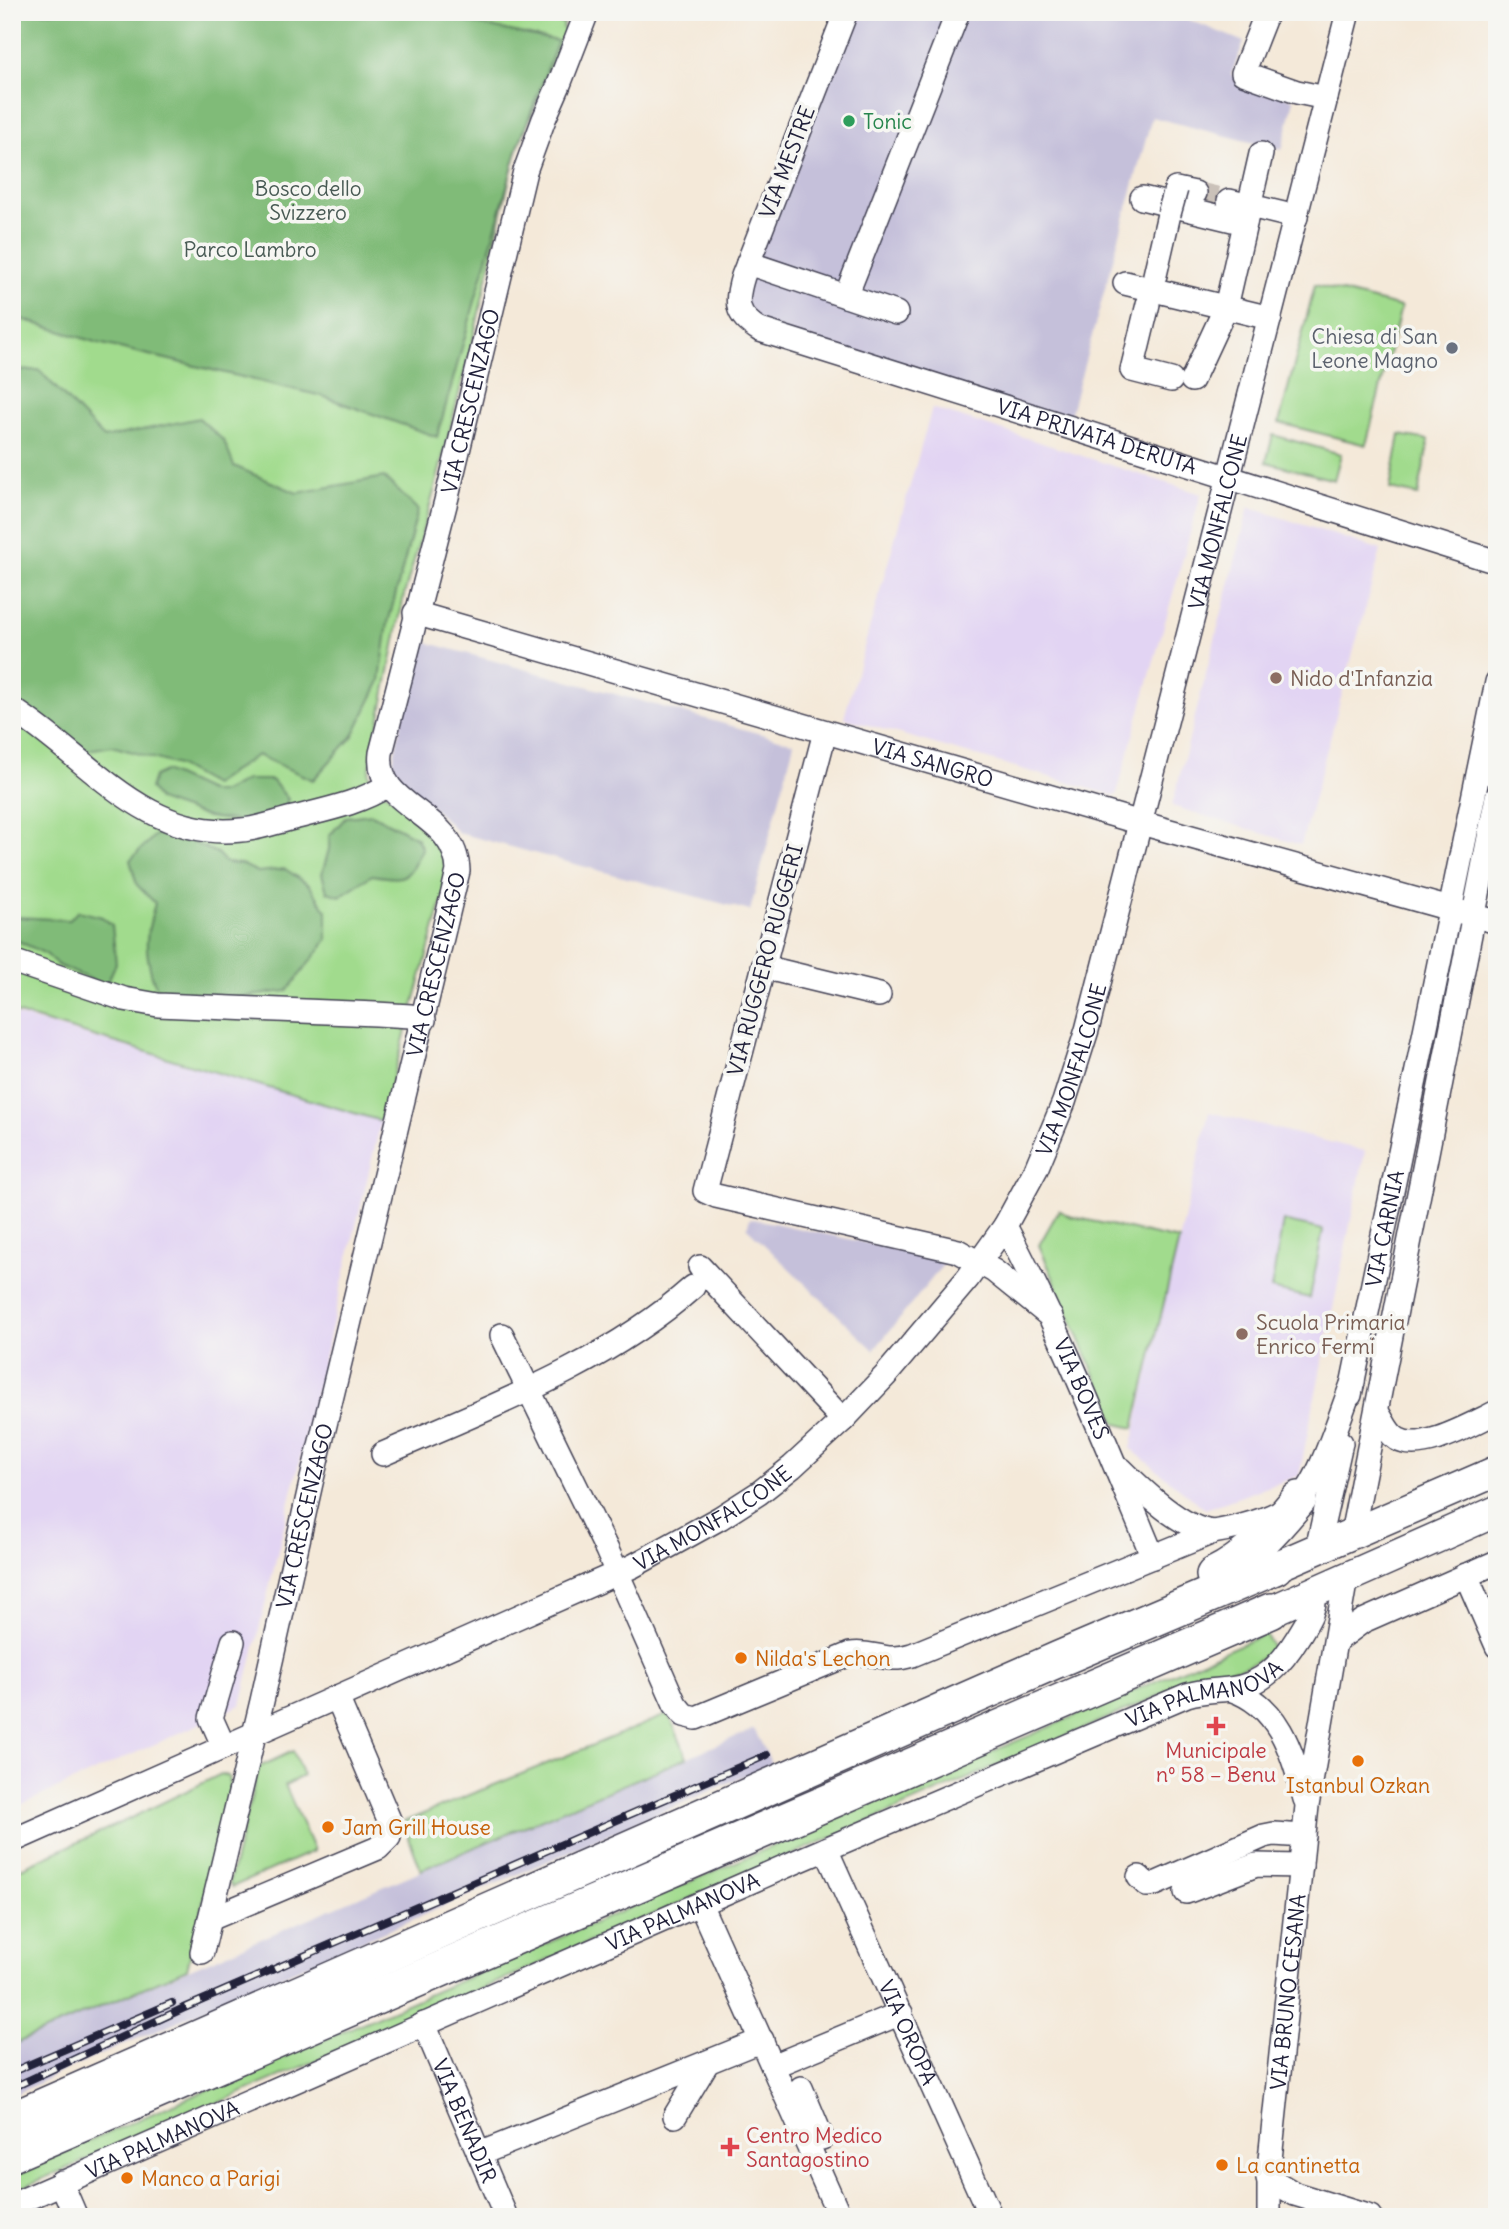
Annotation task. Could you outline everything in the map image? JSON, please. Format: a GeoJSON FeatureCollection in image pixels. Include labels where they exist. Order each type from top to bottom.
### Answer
{"type":"FeatureCollection","features":[{"type":"Feature","properties":{"kind":"highway"},"geometry":{"type":"LineString","coordinates":[[1059,1659],[1080,1640],[1234,1564],[1266,1537],[1299,1499]]}},
{"type":"Feature","properties":{"kind":"highway"},"geometry":{"type":"LineString","coordinates":[[12,2120],[1059,1659],[1275,1567]]}},
{"type":"Feature","properties":{"kind":"highway","name":"VIA PALMANOVA"},"geometry":{"type":"LineString","coordinates":[[12,2154],[1271,1611]]}},
{"type":"Feature","properties":{"kind":"main road"},"geometry":{"type":"LineString","coordinates":[[1275,1567],[1497,1471]]}},
{"type":"Feature","properties":{"kind":"main road","name":"VIA PALMANOVA"},"geometry":{"type":"LineString","coordinates":[[1271,1611],[1497,1511]]}},
{"type":"Feature","properties":{"kind":"main road"},"geometry":{"type":"LineString","coordinates":[[1346,1577],[1352,1535]]}},
{"type":"Feature","properties":{"kind":"main road","name":"VIA PALMANOVA"},"geometry":{"type":"LineString","coordinates":[[1314,1591],[1311,1574],[1317,1549]]}},
{"type":"Feature","properties":{"kind":"street","name":"VIA CRESCENZAGO"},"geometry":{"type":"LineString","coordinates":[[202,1952],[311,1483],[456,885],[458,863],[454,848],[429,818],[388,785],[381,771],[381,753],[447,497],[525,172],[587,12]]}},
{"type":"Feature","properties":{"kind":"street","name":"VIA MESTRE"},"geometry":{"type":"LineString","coordinates":[[741,314],[737,302],[748,263],[846,12]]}},
{"type":"Feature","properties":{"kind":"street"},"geometry":{"type":"LineString","coordinates":[[846,296],[958,12]]}},
{"type":"Feature","properties":{"kind":"street"},"geometry":{"type":"LineString","coordinates":[[1267,12],[1242,73],[1297,92],[1326,97]]}},
{"type":"Feature","properties":{"kind":"street","name":"VIA MONFALCONE"},"geometry":{"type":"LineString","coordinates":[[12,1841],[617,1573],[720,1518],[759,1493],[792,1467],[843,1420],[885,1376],[981,1262],[1005,1226],[1036,1169],[1068,1090],[1087,1030],[1348,12]]}},
{"type":"Feature","properties":{"kind":"street"},"geometry":{"type":"LineString","coordinates":[[1148,304],[1132,370],[1182,380],[1226,307],[1241,210],[1261,154]]}},
{"type":"Feature","properties":{"kind":"street"},"geometry":{"type":"LineString","coordinates":[[1155,275],[1170,214],[1185,191]]}},
{"type":"Feature","properties":{"kind":"street"},"geometry":{"type":"LineString","coordinates":[[1142,198],[1296,217]]}},
{"type":"Feature","properties":{"kind":"street"},"geometry":{"type":"LineString","coordinates":[[748,263],[896,313]]}},
{"type":"Feature","properties":{"kind":"street"},"geometry":{"type":"LineString","coordinates":[[1125,282],[1270,318]]}},
{"type":"Feature","properties":{"kind":"street","name":"VIA PRIVATA DERUTA"},"geometry":{"type":"LineString","coordinates":[[741,314],[760,330],[1497,562]]}},
{"type":"Feature","properties":{"kind":"street","name":"VIA SANGRO"},"geometry":{"type":"LineString","coordinates":[[415,613],[1141,823],[1450,909]]}},
{"type":"Feature","properties":{"kind":"street","name":"VIA CARNIA"},"geometry":{"type":"LineString","coordinates":[[1317,1549],[1497,682]]}},
{"type":"Feature","properties":{"kind":"street"},"geometry":{"type":"LineString","coordinates":[[12,709],[50,736],[115,791],[153,814],[196,829],[242,830],[329,809],[377,793],[388,785]]}},
{"type":"Feature","properties":{"kind":"street","name":"VIA RUGGERO RUGGERI"},"geometry":{"type":"LineString","coordinates":[[705,1189],[825,732]]}},
{"type":"Feature","properties":{"kind":"street","name":"VIA CARNIA"},"geometry":{"type":"LineString","coordinates":[[1352,1535],[1497,797]]}},
{"type":"Feature","properties":{"kind":"street"},"geometry":{"type":"LineString","coordinates":[[1450,909],[1497,922]]}},
{"type":"Feature","properties":{"kind":"street"},"geometry":{"type":"LineString","coordinates":[[12,961],[124,999],[158,1005],[376,1014],[411,1016],[424,1020]]}},
{"type":"Feature","properties":{"kind":"street"},"geometry":{"type":"LineString","coordinates":[[763,967],[879,995]]}},
{"type":"Feature","properties":{"kind":"street","name":"VIA BOVES"},"geometry":{"type":"LineString","coordinates":[[705,1189],[707,1194],[958,1251],[981,1262],[1051,1317]]}},
{"type":"Feature","properties":{"kind":"street","name":"VIA BOVES"},"geometry":{"type":"LineString","coordinates":[[1005,1226],[1051,1317],[1153,1557]]}},
{"type":"Feature","properties":{"kind":"street"},"geometry":{"type":"LineString","coordinates":[[383,1454],[528,1390],[590,1359],[669,1307],[696,1277],[843,1420]]}},
{"type":"Feature","properties":{"kind":"street"},"geometry":{"type":"LineString","coordinates":[[502,1335],[617,1573],[674,1704],[680,1712],[691,1718],[701,1717],[850,1654],[894,1659],[912,1655],[1213,1532],[1264,1519],[1299,1499],[1320,1464],[1353,1382]]}},
{"type":"Feature","properties":{"kind":"street"},"geometry":{"type":"LineString","coordinates":[[1377,1412],[1386,1429],[1399,1440],[1416,1443],[1438,1438],[1497,1412]]}},
{"type":"Feature","properties":{"kind":"street","name":"VIA BOVES"},"geometry":{"type":"LineString","coordinates":[[1114,1461],[1147,1493],[1189,1525],[1213,1532]]}},
{"type":"Feature","properties":{"kind":"street"},"geometry":{"type":"LineString","coordinates":[[1336,1641],[1363,1621],[1497,1562]]}},
{"type":"Feature","properties":{"kind":"street"},"geometry":{"type":"LineString","coordinates":[[1466,1576],[1497,1646]]}},
{"type":"Feature","properties":{"kind":"street","name":"VIA BRUNO CESANA"},"geometry":{"type":"LineString","coordinates":[[1269,2217],[1268,2178],[1307,1806],[1346,1577]]}},
{"type":"Feature","properties":{"kind":"street","name":"VIA PALMANOVA"},"geometry":{"type":"LineString","coordinates":[[12,2205],[826,1849],[1187,1695],[1210,1689],[1230,1689],[1261,1678],[1271,1673],[1283,1661],[1309,1619],[1314,1606],[1314,1591]]}},
{"type":"Feature","properties":{"kind":"street"},"geometry":{"type":"LineString","coordinates":[[224,1747],[212,1718],[233,1642]]}},
{"type":"Feature","properties":{"kind":"street","name":"VIA BRUNO CESANA"},"geometry":{"type":"LineString","coordinates":[[1230,1689],[1258,1702],[1278,1727],[1294,1760],[1307,1806]]}},
{"type":"Feature","properties":{"kind":"street"},"geometry":{"type":"LineString","coordinates":[[210,1919],[378,1849],[389,1837],[390,1822],[337,1697]]}},
{"type":"Feature","properties":{"kind":"street"},"geometry":{"type":"LineString","coordinates":[[1139,1877],[1147,1885],[1155,1884],[1264,1836],[1274,1833],[1304,1836]]}},
{"type":"Feature","properties":{"kind":"street","name":"VIA OROPA"},"geometry":{"type":"LineString","coordinates":[[826,1849],[991,2217]]}},
{"type":"Feature","properties":{"kind":"street"},"geometry":{"type":"LineString","coordinates":[[1186,1892],[1256,1865],[1301,1866]]}},
{"type":"Feature","properties":{"kind":"street"},"geometry":{"type":"LineString","coordinates":[[700,1904],[839,2217]]}},
{"type":"Feature","properties":{"kind":"street"},"geometry":{"type":"LineString","coordinates":[[774,2066],[901,2013]]}},
{"type":"Feature","properties":{"kind":"street","name":"VIA BENADIR"},"geometry":{"type":"LineString","coordinates":[[424,2024],[506,2217]]}},
{"type":"Feature","properties":{"kind":"street"},"geometry":{"type":"LineString","coordinates":[[479,2154],[762,2040]]}},
{"type":"Feature","properties":{"kind":"street"},"geometry":{"type":"LineString","coordinates":[[675,2116],[707,2063]]}},
{"type":"Feature","properties":{"kind":"street"},"geometry":{"type":"LineString","coordinates":[[774,2066],[778,2097],[830,2217]]}},
{"type":"Feature","properties":{"kind":"street"},"geometry":{"type":"LineString","coordinates":[[801,2088],[834,2167],[848,2217]]}},
{"type":"Feature","properties":{"kind":"street"},"geometry":{"type":"LineString","coordinates":[[1268,2178],[1294,2194],[1367,2216]]}},
{"type":"Feature","properties":{"kind":"street"},"geometry":{"type":"LineString","coordinates":[[61,2182],[76,2217]]}},
{"type":"Feature","properties":{"kind":"shaded area"},"geometry":{"type":"Polygon","coordinates":[[[846,12],[1181,12],[1180,16],[1244,42],[1231,75],[1294,100],[1282,150],[1152,117],[1067,427],[760,330],[739,291],[846,12]]]}},
{"type":"Feature","properties":{"kind":"shaded area"},"geometry":{"type":"Polygon","coordinates":[[[932,408],[1201,494],[1116,796],[844,718],[932,408]]]}},
{"type":"Feature","properties":{"kind":"shaded area","name":"Nido d'Infanzia"},"geometry":{"type":"Polygon","coordinates":[[[1249,507],[1381,550],[1301,845],[1172,806],[1249,507]]]}},
{"type":"Feature","properties":{"kind":"shaded area"},"geometry":{"type":"Polygon","coordinates":[[[418,640],[794,743],[750,911],[459,833],[430,805],[410,794],[395,777],[393,761],[418,640]]]}},
{"type":"Feature","properties":{"kind":"shaded area"},"geometry":{"type":"Polygon","coordinates":[[[12,1014],[381,1121],[241,1705],[12,1809],[12,1014]]]}},
{"type":"Feature","properties":{"kind":"shaded area","name":"Scuola Primaria Enrico Fermi"},"geometry":{"type":"Polygon","coordinates":[[[1209,1112],[1365,1151],[1299,1476],[1205,1509],[1131,1449],[1209,1112]]]}},
{"type":"Feature","properties":{"kind":"shaded area"},"geometry":{"type":"Polygon","coordinates":[[[750,1218],[947,1260],[874,1350],[747,1228],[750,1218]]]}},
{"type":"Feature","properties":{"kind":"shaded area"},"geometry":{"type":"Polygon","coordinates":[[[754,1729],[772,1764],[67,2069],[12,2096],[12,2045],[754,1729]]]}},
{"type":"Feature","properties":{"kind":"green space","name":"Parco Lambro"},"geometry":{"type":"Polygon","coordinates":[[[12,12],[562,12],[558,22],[564,24],[563,28],[568,33],[519,144],[512,168],[473,339],[404,595],[369,773],[371,784],[392,797],[448,855],[450,873],[381,1121],[12,1012],[12,12]]]}},
{"type":"Feature","properties":{"kind":"green space","name":"Bosco dello Svizzero"},"geometry":{"type":"Polygon","coordinates":[[[12,12],[419,12],[558,41],[519,144],[437,437],[322,396],[98,343],[12,316],[12,12]]]}},
{"type":"Feature","properties":{"kind":"green space"},"geometry":{"type":"Polygon","coordinates":[[[1315,285],[1401,307],[1366,445],[1279,423],[1315,285]]]}},
{"type":"Feature","properties":{"kind":"green space"},"geometry":{"type":"Polygon","coordinates":[[[39,370],[104,438],[199,418],[224,441],[234,466],[297,493],[384,477],[418,510],[388,623],[380,681],[353,736],[313,780],[257,755],[213,785],[177,765],[112,746],[82,751],[12,699],[12,371],[39,370]]]}},
{"type":"Feature","properties":{"kind":"green space"},"geometry":{"type":"Polygon","coordinates":[[[1273,435],[1341,454],[1334,480],[1266,462],[1273,435]]]}},
{"type":"Feature","properties":{"kind":"green space"},"geometry":{"type":"Polygon","coordinates":[[[1400,435],[1429,440],[1418,495],[1390,489],[1400,435]]]}},
{"type":"Feature","properties":{"kind":"green space"},"geometry":{"type":"Polygon","coordinates":[[[165,771],[211,792],[223,792],[246,780],[272,780],[288,799],[284,811],[247,822],[207,817],[158,800],[150,788],[154,776],[165,771]]]}},
{"type":"Feature","properties":{"kind":"green space"},"geometry":{"type":"Polygon","coordinates":[[[372,814],[417,838],[422,849],[412,867],[408,873],[399,877],[372,875],[340,896],[327,892],[322,874],[329,849],[329,836],[346,817],[372,814]]]}},
{"type":"Feature","properties":{"kind":"green space"},"geometry":{"type":"Polygon","coordinates":[[[156,834],[190,841],[217,853],[226,863],[241,864],[258,872],[285,869],[309,885],[327,911],[327,940],[287,991],[203,1000],[171,997],[160,991],[154,982],[147,945],[155,903],[137,885],[130,860],[156,834]]]}},
{"type":"Feature","properties":{"kind":"green space"},"geometry":{"type":"Polygon","coordinates":[[[78,911],[102,917],[112,925],[116,963],[106,986],[59,966],[46,954],[12,938],[12,921],[18,917],[69,920],[78,911]]]}},
{"type":"Feature","properties":{"kind":"green space"},"geometry":{"type":"Polygon","coordinates":[[[1059,1210],[1069,1216],[1179,1240],[1134,1428],[1116,1424],[1039,1245],[1059,1210]]]}},
{"type":"Feature","properties":{"kind":"green space"},"geometry":{"type":"Polygon","coordinates":[[[1283,1221],[1323,1230],[1310,1298],[1271,1289],[1283,1221]]]}},
{"type":"Feature","properties":{"kind":"green space"},"geometry":{"type":"Polygon","coordinates":[[[1265,1634],[1272,1646],[1254,1663],[1214,1672],[12,2192],[12,2174],[1265,1634]]]}},
{"type":"Feature","properties":{"kind":"green space"},"geometry":{"type":"Polygon","coordinates":[[[669,1714],[687,1758],[421,1870],[403,1822],[669,1714]]]}},
{"type":"Feature","properties":{"kind":"green space"},"geometry":{"type":"Polygon","coordinates":[[[293,1751],[303,1776],[285,1785],[314,1851],[232,1887],[229,1882],[259,1767],[293,1751]]]}},
{"type":"Feature","properties":{"kind":"green space"},"geometry":{"type":"Polygon","coordinates":[[[221,1774],[228,1776],[230,1789],[187,1969],[12,2045],[12,1872],[221,1774]]]}},
{"type":"Feature","properties":{"kind":"tunnel"},"geometry":{"type":"LineString","coordinates":[[1195,193],[1229,201]]}},
{"type":"Feature","properties":{"kind":"railway"},"geometry":{"type":"LineString","coordinates":[[12,2088],[182,2009],[767,1755]]}},
{"type":"Feature","properties":{"kind":"railway"},"geometry":{"type":"LineString","coordinates":[[12,2072],[172,2003]]}},
{"type":"Feature","properties":{"kind":"place","name":"Tonic"},"geometry":{"type":"Point","coordinates":[849,121]}},
{"type":"Feature","properties":{"kind":"place","name":"Chiesa di San Leone Magno"},"geometry":{"type":"Point","coordinates":[1452,348]}},
{"type":"Feature","properties":{"kind":"place","name":"Nido d'Infanzia"},"geometry":{"type":"Point","coordinates":[1276,678]}},
{"type":"Feature","properties":{"kind":"place","name":"Scuola Primaria Enrico Fermi"},"geometry":{"type":"Point","coordinates":[1242,1334]}},
{"type":"Feature","properties":{"kind":"place","name":"Nilda's Lechon"},"geometry":{"type":"Point","coordinates":[741,1658]}},
{"type":"Feature","properties":{"kind":"place","name":"Municipale nº 58 – Benu"},"geometry":{"type":"Point","coordinates":[1216,1726]}},
{"type":"Feature","properties":{"kind":"place","name":"Istanbul Ozkan"},"geometry":{"type":"Point","coordinates":[1358,1761]}},
{"type":"Feature","properties":{"kind":"place","name":"Jam Grill House"},"geometry":{"type":"Point","coordinates":[328,1827]}},
{"type":"Feature","properties":{"kind":"place","name":"Centro Medico Santagostino"},"geometry":{"type":"Point","coordinates":[730,2147]}},
{"type":"Feature","properties":{"kind":"place","name":"La cantinetta"},"geometry":{"type":"Point","coordinates":[1222,2165]}},
{"type":"Feature","properties":{"kind":"place","name":"Manco a Parigi"},"geometry":{"type":"Point","coordinates":[127,2178]}}]}
